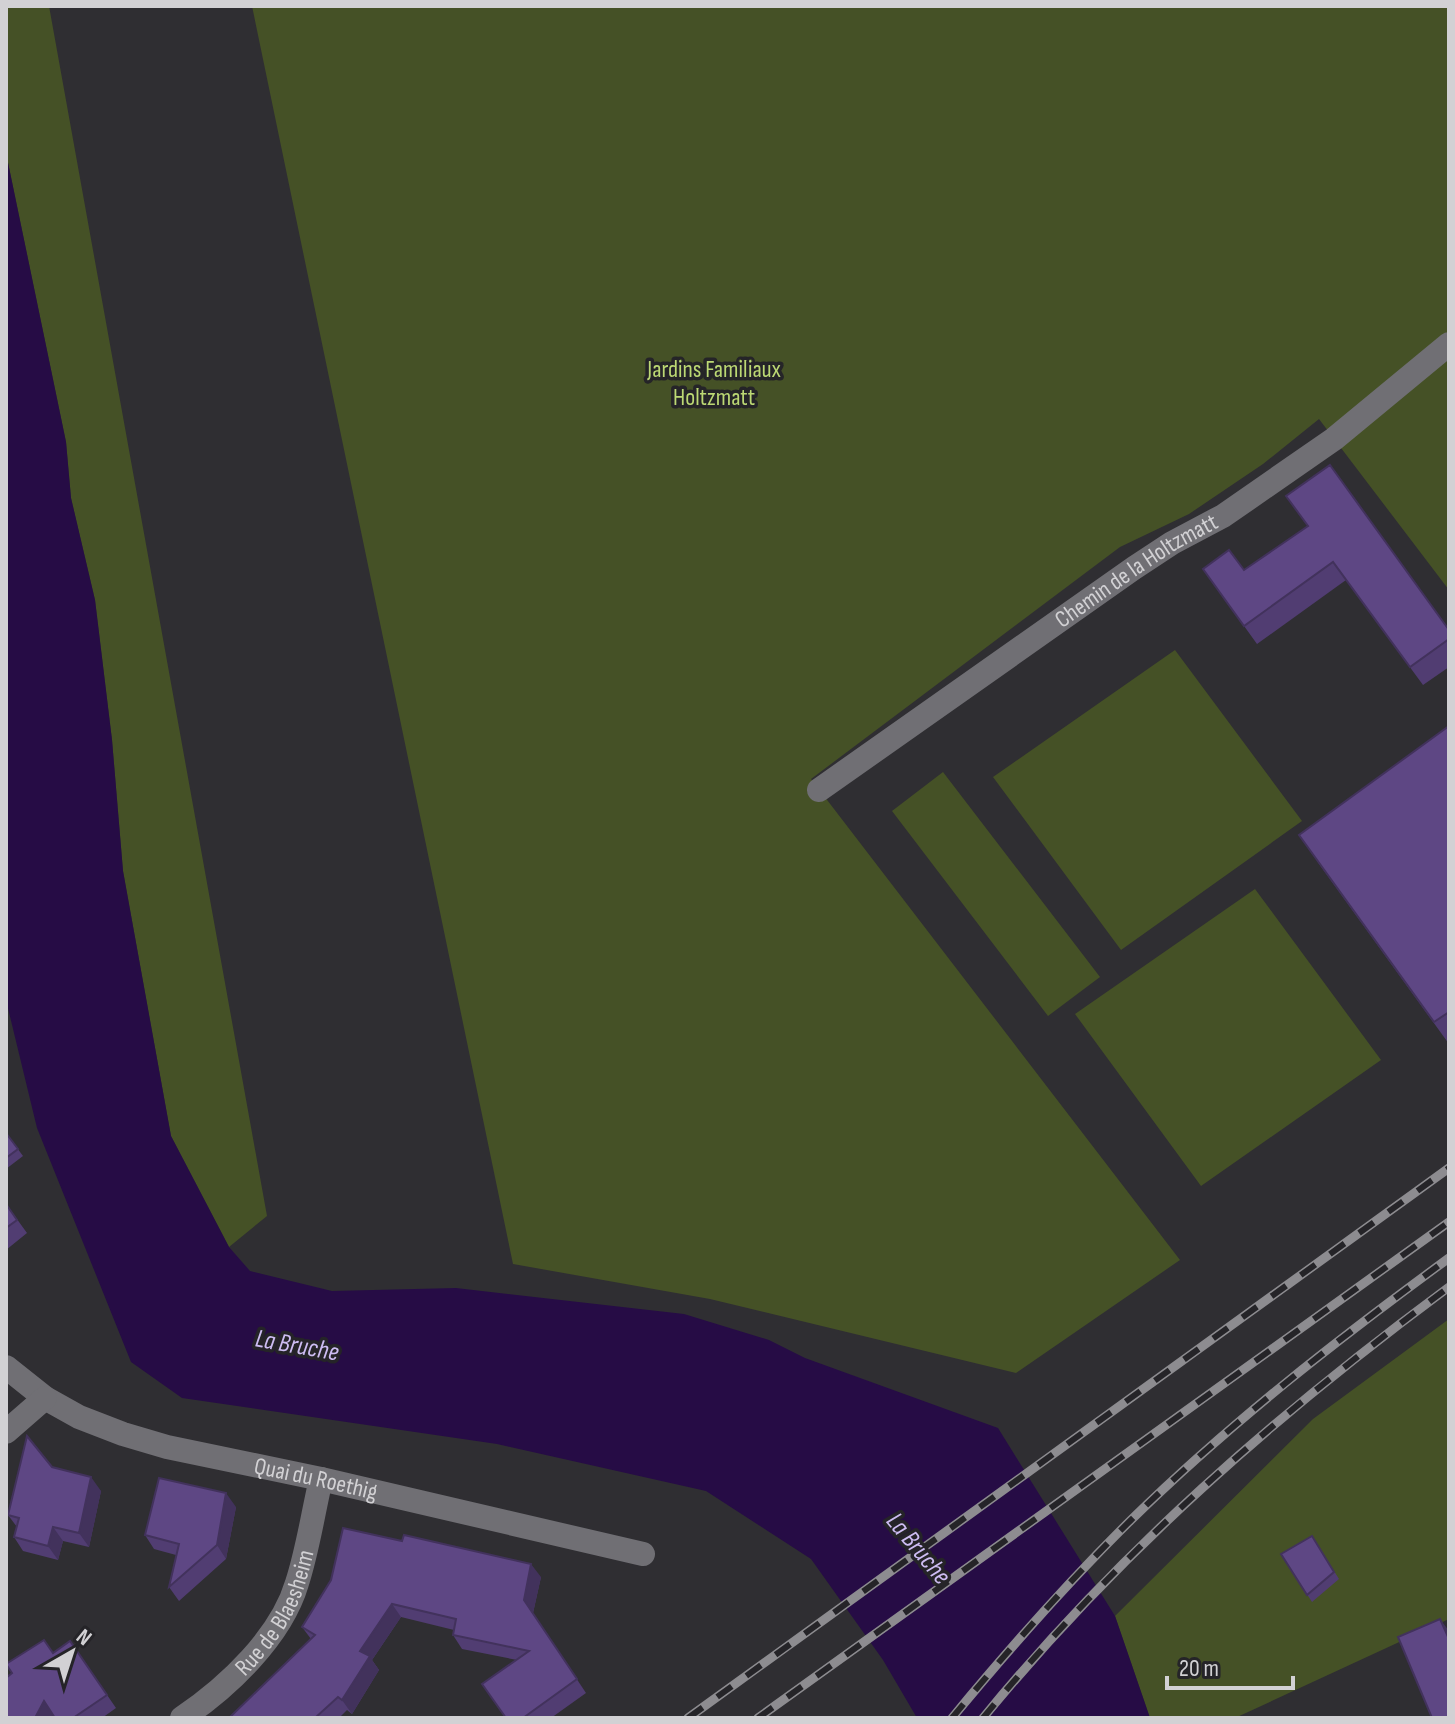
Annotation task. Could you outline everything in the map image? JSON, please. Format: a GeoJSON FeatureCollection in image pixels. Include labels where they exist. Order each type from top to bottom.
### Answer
{"type":"FeatureCollection","features":[{"type":"Feature","properties":{"kind":"street","name":"Chemin de la Holtzmatt"},"geometry":{"type":"LineString","coordinates":[[819,790],[1134,568],[1172,543],[1223,516],[1334,439],[1449,344]]}},
{"type":"Feature","properties":{"kind":"street","name":"Quai du Roethig"},"geometry":{"type":"LineString","coordinates":[[6,1367],[45,1398],[79,1417],[167,1447],[321,1479],[643,1554]]}},
{"type":"Feature","properties":{"kind":"street"},"geometry":{"type":"LineString","coordinates":[[6,1432],[45,1398]]}},
{"type":"Feature","properties":{"kind":"street","name":"Rue de Blaesheim"},"geometry":{"type":"LineString","coordinates":[[182,1718],[233,1678],[260,1649],[282,1615],[297,1584],[321,1479]]}},
{"type":"Feature","properties":{"kind":"green space"},"geometry":{"type":"Polygon","coordinates":[[[6,6],[49,6],[267,1216],[229,1247],[171,1136],[123,871],[112,740],[95,600],[71,498],[66,442],[6,153],[6,6]]]}},
{"type":"Feature","properties":{"kind":"green space","name":"Jardins Familiaux Holtzmatt"},"geometry":{"type":"Polygon","coordinates":[[[252,6],[1449,6],[1449,590],[1319,419],[1263,464],[1189,514],[1120,547],[811,779],[1180,1260],[1016,1373],[710,1299],[513,1264],[252,6]]]}},
{"type":"Feature","properties":{"kind":"green space"},"geometry":{"type":"Polygon","coordinates":[[[1175,650],[1302,821],[1121,950],[993,777],[1175,650]]]}},
{"type":"Feature","properties":{"kind":"green space"},"geometry":{"type":"Polygon","coordinates":[[[943,772],[1100,977],[1048,1016],[892,811],[943,772]]]}},
{"type":"Feature","properties":{"kind":"green space"},"geometry":{"type":"Polygon","coordinates":[[[1255,889],[1381,1060],[1201,1186],[1075,1014],[1255,889]]]}},
{"type":"Feature","properties":{"kind":"green space"},"geometry":{"type":"Polygon","coordinates":[[[1449,1319],[1449,1619],[1235,1718],[1150,1718],[1115,1616],[1313,1419],[1449,1319]]]}},
{"type":"Feature","properties":{"kind":"water","name":"La Bruche"},"geometry":{"type":"Polygon","coordinates":[[[6,153],[66,442],[71,498],[95,600],[112,740],[123,871],[171,1136],[229,1247],[250,1271],[332,1291],[456,1288],[684,1314],[769,1340],[805,1358],[998,1428],[1115,1616],[1150,1718],[917,1718],[883,1660],[811,1559],[706,1491],[497,1444],[182,1398],[131,1362],[37,1128],[6,1000],[6,153]]]}},
{"type":"Feature","properties":{"kind":"building"},"geometry":{"type":"Polygon","coordinates":[[[1330,465],[1449,630],[1449,639],[1410,667],[1333,562],[1244,626],[1203,569],[1229,550],[1244,570],[1308,526],[1286,496],[1330,465]]]}},
{"type":"Feature","properties":{"kind":"building"},"geometry":{"type":"Polygon","coordinates":[[[1449,726],[1449,1012],[1434,1022],[1299,835],[1449,726]]]}},
{"type":"Feature","properties":{"kind":"building"},"geometry":{"type":"Polygon","coordinates":[[[6,1133],[18,1149],[6,1158],[6,1133]]]}},
{"type":"Feature","properties":{"kind":"building"},"geometry":{"type":"Polygon","coordinates":[[[6,1204],[17,1220],[6,1228],[6,1204]]]}},
{"type":"Feature","properties":{"kind":"building"},"geometry":{"type":"Polygon","coordinates":[[[27,1436],[52,1467],[91,1477],[79,1533],[53,1527],[48,1546],[14,1537],[19,1518],[8,1515],[27,1436]]]}},
{"type":"Feature","properties":{"kind":"building"},"geometry":{"type":"Polygon","coordinates":[[[159,1478],[226,1493],[217,1545],[169,1587],[179,1544],[145,1535],[159,1478]]]}},
{"type":"Feature","properties":{"kind":"building"},"geometry":{"type":"Polygon","coordinates":[[[343,1528],[402,1541],[404,1535],[531,1564],[524,1600],[577,1679],[523,1718],[506,1718],[482,1684],[529,1651],[453,1635],[456,1619],[392,1604],[360,1651],[370,1656],[342,1700],[338,1697],[315,1718],[229,1718],[315,1635],[302,1627],[331,1580],[343,1528]]]}},
{"type":"Feature","properties":{"kind":"building"},"geometry":{"type":"Polygon","coordinates":[[[1312,1536],[1334,1572],[1307,1595],[1281,1554],[1312,1536]]]}},
{"type":"Feature","properties":{"kind":"building"},"geometry":{"type":"Polygon","coordinates":[[[1440,1619],[1449,1639],[1449,1718],[1432,1718],[1398,1637],[1440,1619]]]}},
{"type":"Feature","properties":{"kind":"building"},"geometry":{"type":"Polygon","coordinates":[[[44,1640],[53,1653],[70,1641],[107,1695],[73,1718],[55,1718],[44,1701],[35,1718],[6,1718],[6,1678],[12,1673],[6,1664],[44,1640]]]}},
{"type":"Feature","properties":{"kind":"railway"},"geometry":{"type":"LineString","coordinates":[[688,1718],[1449,1168]]}},
{"type":"Feature","properties":{"kind":"railway"},"geometry":{"type":"LineString","coordinates":[[758,1718],[1449,1222]]}},
{"type":"Feature","properties":{"kind":"railway"},"geometry":{"type":"LineString","coordinates":[[952,1718],[1061,1592],[1168,1485],[1285,1383],[1449,1258]]}},
{"type":"Feature","properties":{"kind":"railway"},"geometry":{"type":"LineString","coordinates":[[983,1718],[1089,1598],[1202,1488],[1323,1385],[1449,1287]]}}]}
